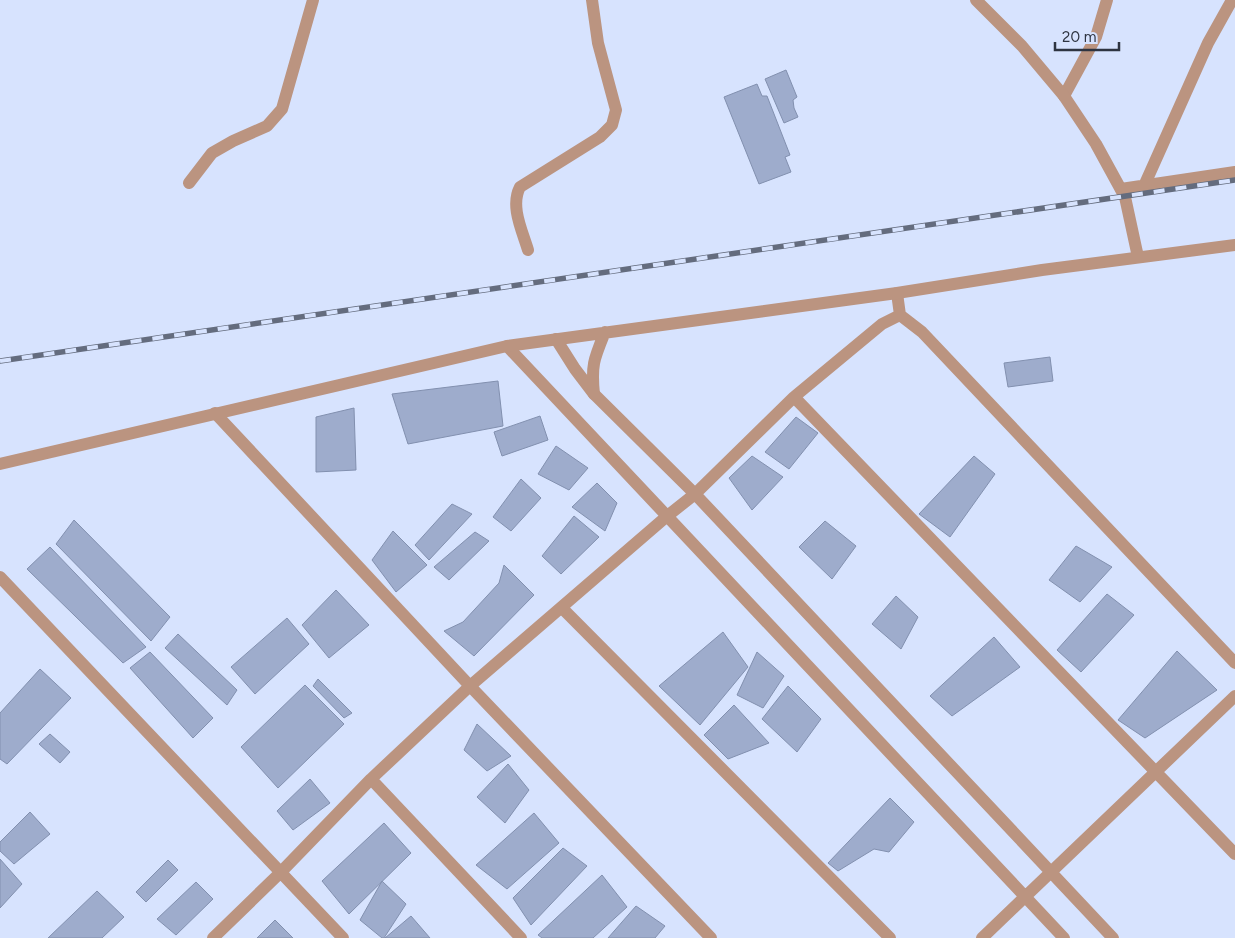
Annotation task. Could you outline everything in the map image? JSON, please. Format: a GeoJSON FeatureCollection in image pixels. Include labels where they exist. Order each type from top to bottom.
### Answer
{"type":"FeatureCollection","features":[{"type":"Feature","properties":{"kind":"street"},"geometry":{"type":"LineString","coordinates":[[189,182],[212,153],[233,140],[267,126],[282,109],[313,0]]}},
{"type":"Feature","properties":{"kind":"street"},"geometry":{"type":"LineString","coordinates":[[528,250],[516,208],[515,196],[520,187],[600,137],[612,125],[616,110],[598,43],[592,0]]}},
{"type":"Feature","properties":{"kind":"street"},"geometry":{"type":"LineString","coordinates":[[976,0],[1022,46],[1064,96],[1096,144],[1125,197],[1138,257]]}},
{"type":"Feature","properties":{"kind":"street"},"geometry":{"type":"LineString","coordinates":[[1064,96],[1096,37],[1107,0]]}},
{"type":"Feature","properties":{"kind":"street"},"geometry":{"type":"LineString","coordinates":[[1144,186],[1208,43],[1232,0]]}},
{"type":"Feature","properties":{"kind":"street"},"geometry":{"type":"LineString","coordinates":[[1121,189],[1235,172]]}},
{"type":"Feature","properties":{"kind":"street"},"geometry":{"type":"LineString","coordinates":[[0,464],[507,346],[897,293],[1042,270],[1235,245]]}},
{"type":"Feature","properties":{"kind":"street"},"geometry":{"type":"LineString","coordinates":[[897,293],[900,315],[922,332],[1235,663]]}},
{"type":"Feature","properties":{"kind":"street"},"geometry":{"type":"LineString","coordinates":[[213,938],[280,873],[371,779],[470,686],[695,494],[794,397],[882,324],[900,315]]}},
{"type":"Feature","properties":{"kind":"street"},"geometry":{"type":"LineString","coordinates":[[594,394],[592,372],[594,360],[605,332]]}},
{"type":"Feature","properties":{"kind":"street"},"geometry":{"type":"LineString","coordinates":[[556,339],[594,394],[695,494],[1113,938]]}},
{"type":"Feature","properties":{"kind":"street"},"geometry":{"type":"LineString","coordinates":[[507,346],[1064,938]]}},
{"type":"Feature","properties":{"kind":"street"},"geometry":{"type":"LineString","coordinates":[[794,397],[1235,854]]}},
{"type":"Feature","properties":{"kind":"street"},"geometry":{"type":"LineString","coordinates":[[215,413],[470,686],[711,938]]}},
{"type":"Feature","properties":{"kind":"street"},"geometry":{"type":"LineString","coordinates":[[0,577],[343,938]]}},
{"type":"Feature","properties":{"kind":"street"},"geometry":{"type":"LineString","coordinates":[[562,608],[890,938]]}},
{"type":"Feature","properties":{"kind":"street"},"geometry":{"type":"LineString","coordinates":[[982,938],[1235,696]]}},
{"type":"Feature","properties":{"kind":"street"},"geometry":{"type":"LineString","coordinates":[[371,779],[520,938]]}},
{"type":"Feature","properties":{"kind":"building"},"geometry":{"type":"Polygon","coordinates":[[[786,70],[797,97],[793,100],[798,117],[784,123],[765,79],[786,70]]]}},
{"type":"Feature","properties":{"kind":"building"},"geometry":{"type":"Polygon","coordinates":[[[757,84],[762,96],[767,96],[790,155],[785,157],[791,172],[759,184],[724,97],[757,84]]]}},
{"type":"Feature","properties":{"kind":"building"},"geometry":{"type":"Polygon","coordinates":[[[1050,357],[1053,381],[1008,387],[1004,363],[1050,357]]]}},
{"type":"Feature","properties":{"kind":"building"},"geometry":{"type":"Polygon","coordinates":[[[498,381],[503,426],[408,444],[392,394],[498,381]]]}},
{"type":"Feature","properties":{"kind":"building"},"geometry":{"type":"Polygon","coordinates":[[[354,408],[356,470],[316,472],[316,417],[354,408]]]}},
{"type":"Feature","properties":{"kind":"building"},"geometry":{"type":"Polygon","coordinates":[[[540,416],[548,440],[502,456],[494,432],[540,416]]]}},
{"type":"Feature","properties":{"kind":"building"},"geometry":{"type":"Polygon","coordinates":[[[796,417],[818,433],[789,469],[765,452],[796,417]]]}},
{"type":"Feature","properties":{"kind":"building"},"geometry":{"type":"Polygon","coordinates":[[[556,446],[588,468],[569,490],[538,474],[556,446]]]}},
{"type":"Feature","properties":{"kind":"building"},"geometry":{"type":"Polygon","coordinates":[[[752,456],[783,477],[752,510],[729,478],[752,456]]]}},
{"type":"Feature","properties":{"kind":"building"},"geometry":{"type":"Polygon","coordinates":[[[974,456],[995,474],[950,537],[919,514],[974,456]]]}},
{"type":"Feature","properties":{"kind":"building"},"geometry":{"type":"Polygon","coordinates":[[[521,479],[541,498],[511,531],[493,517],[521,479]]]}},
{"type":"Feature","properties":{"kind":"building"},"geometry":{"type":"Polygon","coordinates":[[[597,483],[617,503],[605,531],[572,507],[597,483]]]}},
{"type":"Feature","properties":{"kind":"building"},"geometry":{"type":"Polygon","coordinates":[[[452,504],[472,514],[429,560],[415,545],[452,504]]]}},
{"type":"Feature","properties":{"kind":"building"},"geometry":{"type":"Polygon","coordinates":[[[574,516],[599,537],[561,574],[542,556],[574,516]]]}},
{"type":"Feature","properties":{"kind":"building"},"geometry":{"type":"Polygon","coordinates":[[[74,520],[170,617],[151,641],[56,544],[74,520]]]}},
{"type":"Feature","properties":{"kind":"building"},"geometry":{"type":"Polygon","coordinates":[[[825,521],[856,546],[832,579],[799,547],[825,521]]]}},
{"type":"Feature","properties":{"kind":"building"},"geometry":{"type":"Polygon","coordinates":[[[393,531],[427,565],[396,592],[372,560],[393,531]]]}},
{"type":"Feature","properties":{"kind":"building"},"geometry":{"type":"Polygon","coordinates":[[[475,532],[489,541],[449,580],[434,567],[475,532]]]}},
{"type":"Feature","properties":{"kind":"building"},"geometry":{"type":"Polygon","coordinates":[[[1076,546],[1112,567],[1080,602],[1049,580],[1076,546]]]}},
{"type":"Feature","properties":{"kind":"building"},"geometry":{"type":"Polygon","coordinates":[[[50,547],[146,647],[123,663],[27,569],[50,547]]]}},
{"type":"Feature","properties":{"kind":"building"},"geometry":{"type":"Polygon","coordinates":[[[504,565],[534,595],[474,656],[444,631],[463,622],[499,583],[504,565]]]}},
{"type":"Feature","properties":{"kind":"building"},"geometry":{"type":"Polygon","coordinates":[[[336,590],[369,625],[329,658],[302,625],[336,590]]]}},
{"type":"Feature","properties":{"kind":"building"},"geometry":{"type":"Polygon","coordinates":[[[1107,594],[1134,615],[1081,672],[1057,650],[1107,594]]]}},
{"type":"Feature","properties":{"kind":"building"},"geometry":{"type":"Polygon","coordinates":[[[896,596],[918,617],[901,649],[872,624],[896,596]]]}},
{"type":"Feature","properties":{"kind":"building"},"geometry":{"type":"Polygon","coordinates":[[[287,618],[309,644],[255,694],[231,667],[287,618]]]}},
{"type":"Feature","properties":{"kind":"building"},"geometry":{"type":"Polygon","coordinates":[[[723,632],[748,667],[700,725],[659,686],[723,632]]]}},
{"type":"Feature","properties":{"kind":"building"},"geometry":{"type":"Polygon","coordinates":[[[178,634],[237,690],[227,705],[165,648],[178,634]]]}},
{"type":"Feature","properties":{"kind":"building"},"geometry":{"type":"Polygon","coordinates":[[[994,637],[1020,667],[952,716],[930,696],[994,637]]]}},
{"type":"Feature","properties":{"kind":"building"},"geometry":{"type":"Polygon","coordinates":[[[1177,651],[1217,690],[1145,738],[1118,720],[1177,651]]]}},
{"type":"Feature","properties":{"kind":"building"},"geometry":{"type":"Polygon","coordinates":[[[150,652],[213,718],[193,738],[130,668],[150,652]]]}},
{"type":"Feature","properties":{"kind":"building"},"geometry":{"type":"Polygon","coordinates":[[[757,652],[784,676],[763,708],[737,695],[757,652]]]}},
{"type":"Feature","properties":{"kind":"building"},"geometry":{"type":"Polygon","coordinates":[[[40,669],[71,698],[7,764],[0,759],[0,713],[40,669]]]}},
{"type":"Feature","properties":{"kind":"building"},"geometry":{"type":"Polygon","coordinates":[[[318,679],[352,713],[344,718],[313,686],[318,679]]]}},
{"type":"Feature","properties":{"kind":"building"},"geometry":{"type":"Polygon","coordinates":[[[305,685],[344,724],[278,788],[241,747],[305,685]]]}},
{"type":"Feature","properties":{"kind":"building"},"geometry":{"type":"Polygon","coordinates":[[[788,686],[821,719],[797,752],[762,719],[788,686]]]}},
{"type":"Feature","properties":{"kind":"building"},"geometry":{"type":"Polygon","coordinates":[[[734,705],[769,743],[728,759],[704,735],[734,705]]]}},
{"type":"Feature","properties":{"kind":"building"},"geometry":{"type":"Polygon","coordinates":[[[477,724],[511,756],[487,771],[464,750],[477,724]]]}},
{"type":"Feature","properties":{"kind":"building"},"geometry":{"type":"Polygon","coordinates":[[[50,734],[70,752],[60,763],[39,744],[50,734]]]}},
{"type":"Feature","properties":{"kind":"building"},"geometry":{"type":"Polygon","coordinates":[[[508,764],[529,790],[505,823],[477,797],[508,764]]]}},
{"type":"Feature","properties":{"kind":"building"},"geometry":{"type":"Polygon","coordinates":[[[310,779],[330,803],[293,830],[277,811],[310,779]]]}},
{"type":"Feature","properties":{"kind":"building"},"geometry":{"type":"Polygon","coordinates":[[[890,798],[914,822],[889,852],[874,849],[838,871],[828,863],[890,798]]]}},
{"type":"Feature","properties":{"kind":"building"},"geometry":{"type":"Polygon","coordinates":[[[30,812],[50,834],[14,864],[0,851],[0,842],[30,812]]]}},
{"type":"Feature","properties":{"kind":"building"},"geometry":{"type":"Polygon","coordinates":[[[534,813],[559,843],[507,889],[476,865],[534,813]]]}},
{"type":"Feature","properties":{"kind":"building"},"geometry":{"type":"Polygon","coordinates":[[[384,823],[411,853],[349,914],[322,881],[384,823]]]}},
{"type":"Feature","properties":{"kind":"building"},"geometry":{"type":"Polygon","coordinates":[[[563,848],[587,866],[531,925],[513,898],[563,848]]]}},
{"type":"Feature","properties":{"kind":"building"},"geometry":{"type":"Polygon","coordinates":[[[0,859],[22,884],[0,908],[0,859]]]}},
{"type":"Feature","properties":{"kind":"building"},"geometry":{"type":"Polygon","coordinates":[[[168,860],[178,870],[146,902],[136,892],[168,860]]]}},
{"type":"Feature","properties":{"kind":"building"},"geometry":{"type":"Polygon","coordinates":[[[602,875],[627,907],[593,938],[542,938],[538,935],[602,875]]]}},
{"type":"Feature","properties":{"kind":"building"},"geometry":{"type":"Polygon","coordinates":[[[382,881],[406,904],[384,938],[360,920],[382,881]]]}},
{"type":"Feature","properties":{"kind":"building"},"geometry":{"type":"Polygon","coordinates":[[[196,882],[213,899],[176,935],[157,919],[196,882]]]}},
{"type":"Feature","properties":{"kind":"building"},"geometry":{"type":"Polygon","coordinates":[[[97,891],[124,917],[102,938],[48,938],[97,891]]]}},
{"type":"Feature","properties":{"kind":"building"},"geometry":{"type":"Polygon","coordinates":[[[636,906],[665,926],[655,938],[608,938],[636,906]]]}},
{"type":"Feature","properties":{"kind":"building"},"geometry":{"type":"Polygon","coordinates":[[[411,916],[430,938],[385,938],[411,916]]]}},
{"type":"Feature","properties":{"kind":"building"},"geometry":{"type":"Polygon","coordinates":[[[275,920],[293,938],[257,938],[275,920]]]}},
{"type":"Feature","properties":{"kind":"railway"},"geometry":{"type":"LineString","coordinates":[[0,361],[1235,180]]}}]}
